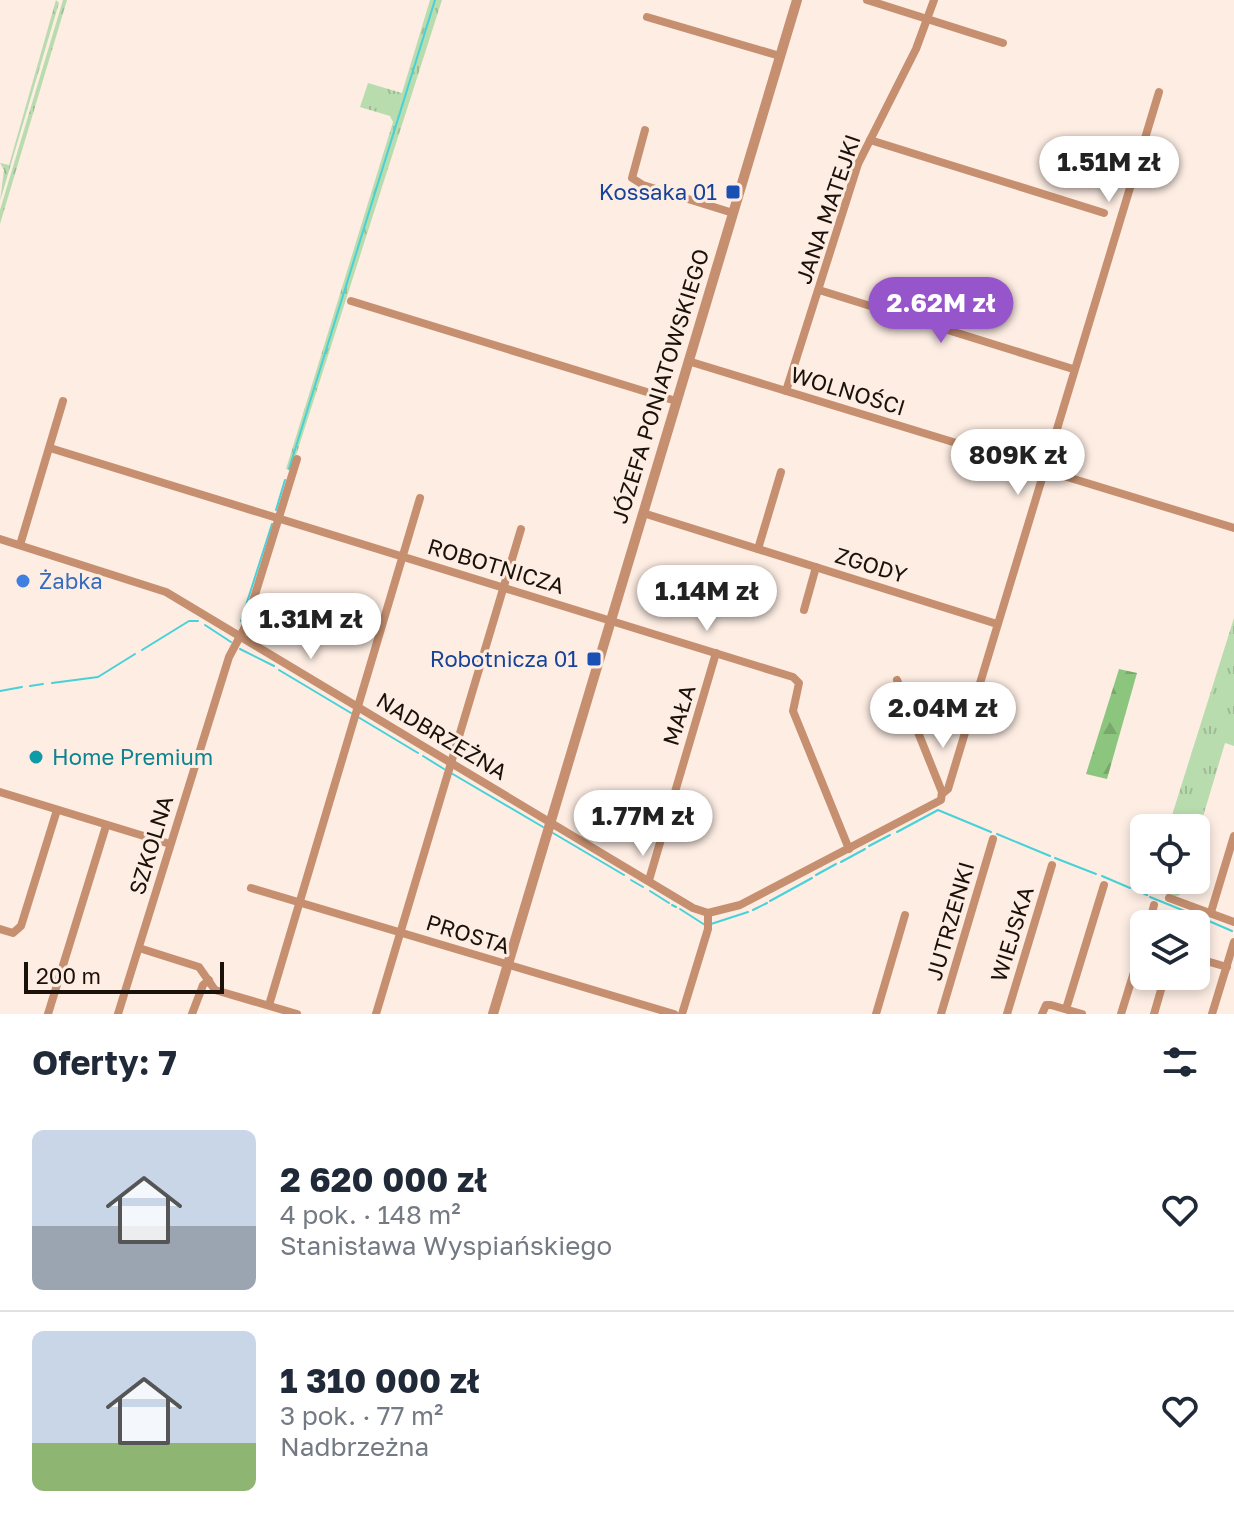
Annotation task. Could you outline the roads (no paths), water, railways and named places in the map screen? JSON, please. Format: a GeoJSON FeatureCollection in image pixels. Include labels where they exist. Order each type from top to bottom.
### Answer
{"type":"FeatureCollection","features":[{"type":"Feature","properties":{"kind":"street","name":"JÓZEFA PONIATOWSKIEGO"},"geometry":{"type":"LineString","coordinates":[[493,1014],[797,0]]}},
{"type":"Feature","properties":{"kind":"street"},"geometry":{"type":"LineString","coordinates":[[867,0],[1003,43]]}},
{"type":"Feature","properties":{"kind":"street","name":"JANA MATEJKI"},"geometry":{"type":"LineString","coordinates":[[786,391],[856,172],[934,0]]}},
{"type":"Feature","properties":{"kind":"street"},"geometry":{"type":"LineString","coordinates":[[647,17],[780,56]]}},
{"type":"Feature","properties":{"kind":"street"},"geometry":{"type":"LineString","coordinates":[[682,1014],[708,921],[849,849],[942,796],[948,789],[1159,92]]}},
{"type":"Feature","properties":{"kind":"street"},"geometry":{"type":"LineString","coordinates":[[645,130],[632,178],[643,185],[733,213]]}},
{"type":"Feature","properties":{"kind":"street"},"geometry":{"type":"LineString","coordinates":[[870,140],[1104,213]]}},
{"type":"Feature","properties":{"kind":"street"},"geometry":{"type":"LineString","coordinates":[[819,290],[1073,369]]}},
{"type":"Feature","properties":{"kind":"street"},"geometry":{"type":"LineString","coordinates":[[351,301],[676,401]]}},
{"type":"Feature","properties":{"kind":"street","name":"WOLNOŚCI"},"geometry":{"type":"LineString","coordinates":[[688,361],[1234,528]]}},
{"type":"Feature","properties":{"kind":"street"},"geometry":{"type":"LineString","coordinates":[[20,545],[63,401]]}},
{"type":"Feature","properties":{"kind":"street","name":"ROBOTNICZA"},"geometry":{"type":"LineString","coordinates":[[50,448],[793,677],[799,683],[793,711],[849,849]]}},
{"type":"Feature","properties":{"kind":"street","name":"SZKOLNA"},"geometry":{"type":"LineString","coordinates":[[118,1014],[229,657],[240,638],[297,459]]}},
{"type":"Feature","properties":{"kind":"street"},"geometry":{"type":"LineString","coordinates":[[758,549],[781,472]]}},
{"type":"Feature","properties":{"kind":"street"},"geometry":{"type":"LineString","coordinates":[[269,1005],[420,498]]}},
{"type":"Feature","properties":{"kind":"street","name":"ZGODY"},"geometry":{"type":"LineString","coordinates":[[643,513],[997,624]]}},
{"type":"Feature","properties":{"kind":"street"},"geometry":{"type":"LineString","coordinates":[[376,1014],[521,529]]}},
{"type":"Feature","properties":{"kind":"street","name":"NADBRZEŻNA"},"geometry":{"type":"LineString","coordinates":[[0,539],[166,592],[649,880],[708,921]]}},
{"type":"Feature","properties":{"kind":"street"},"geometry":{"type":"LineString","coordinates":[[804,610],[816,567]]}},
{"type":"Feature","properties":{"kind":"street","name":"MAŁA"},"geometry":{"type":"LineString","coordinates":[[649,880],[716,653]]}},
{"type":"Feature","properties":{"kind":"street"},"geometry":{"type":"LineString","coordinates":[[897,680],[942,796]]}},
{"type":"Feature","properties":{"kind":"street"},"geometry":{"type":"LineString","coordinates":[[0,792],[170,844]]}},
{"type":"Feature","properties":{"kind":"street"},"geometry":{"type":"LineString","coordinates":[[0,929],[13,933],[21,926],[57,810]]}},
{"type":"Feature","properties":{"kind":"street"},"geometry":{"type":"LineString","coordinates":[[48,1014],[106,826]]}},
{"type":"Feature","properties":{"kind":"street"},"geometry":{"type":"LineString","coordinates":[[1211,912],[1234,836]]}},
{"type":"Feature","properties":{"kind":"street","name":"JUTRZENKI"},"geometry":{"type":"LineString","coordinates":[[941,1014],[993,839]]}},
{"type":"Feature","properties":{"kind":"street","name":"WIEJSKA"},"geometry":{"type":"LineString","coordinates":[[1007,1014],[1052,865]]}},
{"type":"Feature","properties":{"kind":"street"},"geometry":{"type":"LineString","coordinates":[[1066,1009],[1104,885]]}},
{"type":"Feature","properties":{"kind":"street","name":"PROSTA"},"geometry":{"type":"LineString","coordinates":[[251,888],[674,1014]]}},
{"type":"Feature","properties":{"kind":"street"},"geometry":{"type":"LineString","coordinates":[[1169,898],[1234,922]]}},
{"type":"Feature","properties":{"kind":"street"},"geometry":{"type":"LineString","coordinates":[[1153,910],[1154,905]]}},
{"type":"Feature","properties":{"kind":"street"},"geometry":{"type":"LineString","coordinates":[[876,1014],[905,915]]}},
{"type":"Feature","properties":{"kind":"street"},"geometry":{"type":"LineString","coordinates":[[1212,1014],[1234,942]]}},
{"type":"Feature","properties":{"kind":"street"},"geometry":{"type":"LineString","coordinates":[[139,948],[199,967],[215,990],[297,1014]]}},
{"type":"Feature","properties":{"kind":"street"},"geometry":{"type":"LineString","coordinates":[[1210,962],[1227,967]]}},
{"type":"Feature","properties":{"kind":"street"},"geometry":{"type":"LineString","coordinates":[[192,1014],[203,985],[209,980]]}},
{"type":"Feature","properties":{"kind":"street"},"geometry":{"type":"LineString","coordinates":[[1121,1014],[1130,985]]}},
{"type":"Feature","properties":{"kind":"street"},"geometry":{"type":"LineString","coordinates":[[1154,1014],[1161,990]]}},
{"type":"Feature","properties":{"kind":"street"},"geometry":{"type":"LineString","coordinates":[[1042,1014],[1046,1005],[1082,1014]]}},
{"type":"Feature","properties":{"kind":"waterway"},"geometry":{"type":"LineString","coordinates":[[289,469],[435,0]]}},
{"type":"Feature","properties":{"kind":"waterway"},"geometry":{"type":"LineString","coordinates":[[276,510],[285,480]]}},
{"type":"Feature","properties":{"kind":"waterway"},"geometry":{"type":"LineString","coordinates":[[241,621],[272,524]]}},
{"type":"Feature","properties":{"kind":"waterway"},"geometry":{"type":"LineString","coordinates":[[142,650],[189,621],[198,621]]}},
{"type":"Feature","properties":{"kind":"waterway"},"geometry":{"type":"LineString","coordinates":[[205,625],[231,642]]}},
{"type":"Feature","properties":{"kind":"waterway"},"geometry":{"type":"LineString","coordinates":[[240,649],[274,666]]}},
{"type":"Feature","properties":{"kind":"waterway"},"geometry":{"type":"LineString","coordinates":[[52,683],[98,677],[135,654]]}},
{"type":"Feature","properties":{"kind":"waterway"},"geometry":{"type":"LineString","coordinates":[[279,670],[351,713]]}},
{"type":"Feature","properties":{"kind":"waterway"},"geometry":{"type":"LineString","coordinates":[[30,686],[43,684]]}},
{"type":"Feature","properties":{"kind":"waterway"},"geometry":{"type":"LineString","coordinates":[[0,691],[22,687]]}},
{"type":"Feature","properties":{"kind":"waterway"},"geometry":{"type":"LineString","coordinates":[[358,717],[418,753]]}},
{"type":"Feature","properties":{"kind":"waterway"},"geometry":{"type":"LineString","coordinates":[[423,756],[444,769]]}},
{"type":"Feature","properties":{"kind":"waterway"},"geometry":{"type":"LineString","coordinates":[[451,773],[543,827]]}},
{"type":"Feature","properties":{"kind":"waterway"},"geometry":{"type":"LineString","coordinates":[[897,832],[938,810],[991,832]]}},
{"type":"Feature","properties":{"kind":"waterway"},"geometry":{"type":"LineString","coordinates":[[553,833],[624,875]]}},
{"type":"Feature","properties":{"kind":"waterway"},"geometry":{"type":"LineString","coordinates":[[997,834],[1050,856]]}},
{"type":"Feature","properties":{"kind":"waterway"},"geometry":{"type":"LineString","coordinates":[[869,846],[890,835]]}},
{"type":"Feature","properties":{"kind":"waterway"},"geometry":{"type":"LineString","coordinates":[[841,862],[865,849]]}},
{"type":"Feature","properties":{"kind":"waterway"},"geometry":{"type":"LineString","coordinates":[[1055,858],[1096,874]]}},
{"type":"Feature","properties":{"kind":"waterway"},"geometry":{"type":"LineString","coordinates":[[816,875],[836,864]]}},
{"type":"Feature","properties":{"kind":"waterway"},"geometry":{"type":"LineString","coordinates":[[1102,876],[1130,888]]}},
{"type":"Feature","properties":{"kind":"waterway"},"geometry":{"type":"LineString","coordinates":[[770,901],[812,878]]}},
{"type":"Feature","properties":{"kind":"waterway"},"geometry":{"type":"LineString","coordinates":[[631,880],[643,887]]}},
{"type":"Feature","properties":{"kind":"waterway"},"geometry":{"type":"LineString","coordinates":[[650,891],[669,903]]}},
{"type":"Feature","properties":{"kind":"waterway"},"geometry":{"type":"LineString","coordinates":[[1150,897],[1182,910]]}},
{"type":"Feature","properties":{"kind":"waterway"},"geometry":{"type":"LineString","coordinates":[[753,910],[767,903]]}},
{"type":"Feature","properties":{"kind":"waterway"},"geometry":{"type":"LineString","coordinates":[[672,905],[676,907]]}},
{"type":"Feature","properties":{"kind":"waterway"},"geometry":{"type":"LineString","coordinates":[[680,909],[705,925]]}},
{"type":"Feature","properties":{"kind":"waterway"},"geometry":{"type":"LineString","coordinates":[[711,924],[748,912]]}},
{"type":"Feature","properties":{"kind":"waterway"},"geometry":{"type":"LineString","coordinates":[[1210,921],[1232,931]]}},
{"type":"Feature","properties":{"kind":"place","name":"Kossaka 01"},"geometry":{"type":"Point","coordinates":[733,192]}},
{"type":"Feature","properties":{"kind":"place","name":"Żabka"},"geometry":{"type":"Point","coordinates":[23,581]}},
{"type":"Feature","properties":{"kind":"place","name":"Robotnicza 01"},"geometry":{"type":"Point","coordinates":[594,659]}},
{"type":"Feature","properties":{"kind":"place","name":"Home Premium"},"geometry":{"type":"Point","coordinates":[36,757]}}]}
